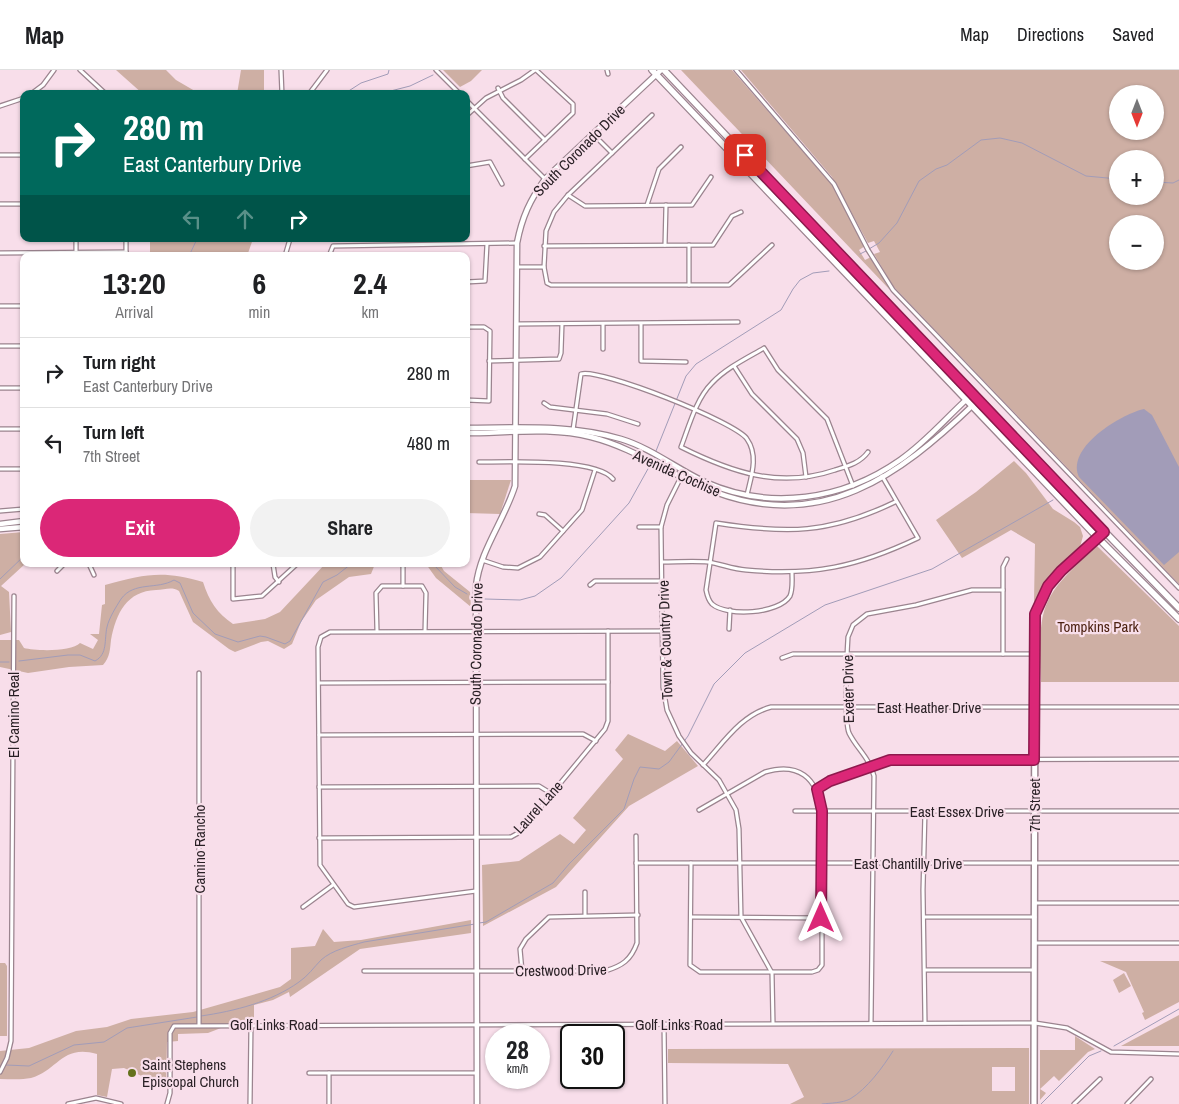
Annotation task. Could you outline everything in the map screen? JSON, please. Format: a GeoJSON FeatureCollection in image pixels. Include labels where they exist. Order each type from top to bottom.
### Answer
{"type":"FeatureCollection","features":[{"type":"Feature","properties":{"kind":"main road"},"geometry":{"type":"LineString","coordinates":[[658,71],[1179,608]]}},
{"type":"Feature","properties":{"kind":"main road"},"geometry":{"type":"LineString","coordinates":[[658,71],[966,400],[1179,619]]}},
{"type":"Feature","properties":{"kind":"main road","name":"7th Street"},"geometry":{"type":"LineString","coordinates":[[1034,1104],[1035,614],[1039,603],[1061,571],[1104,532]]}},
{"type":"Feature","properties":{"kind":"street"},"geometry":{"type":"LineString","coordinates":[[36,90],[43,85],[54,70]]}},
{"type":"Feature","properties":{"kind":"street"},"geometry":{"type":"LineString","coordinates":[[80,70],[102,90]]}},
{"type":"Feature","properties":{"kind":"street"},"geometry":{"type":"LineString","coordinates":[[281,70],[282,90]]}},
{"type":"Feature","properties":{"kind":"street"},"geometry":{"type":"LineString","coordinates":[[312,90],[327,70]]}},
{"type":"Feature","properties":{"kind":"street"},"geometry":{"type":"LineString","coordinates":[[436,70],[456,90]]}},
{"type":"Feature","properties":{"kind":"street"},"geometry":{"type":"LineString","coordinates":[[470,113],[499,89],[521,80],[536,70],[572,104],[574,109],[573,113],[525,159]]}},
{"type":"Feature","properties":{"kind":"street"},"geometry":{"type":"LineString","coordinates":[[736,70],[834,184],[868,250],[893,290],[1179,588]]}},
{"type":"Feature","properties":{"kind":"street","name":"South Coronado Drive"},"geometry":{"type":"LineString","coordinates":[[477,1104],[476,586],[482,560],[509,505],[515,486],[517,243],[521,221],[530,200],[545,179],[658,71]]}},
{"type":"Feature","properties":{"kind":"street"},"geometry":{"type":"LineString","coordinates":[[499,89],[503,98],[545,140]]}},
{"type":"Feature","properties":{"kind":"street"},"geometry":{"type":"LineString","coordinates":[[0,106],[20,99]]}},
{"type":"Feature","properties":{"kind":"street"},"geometry":{"type":"LineString","coordinates":[[470,104],[545,179]]}},
{"type":"Feature","properties":{"kind":"street"},"geometry":{"type":"LineString","coordinates":[[652,116],[560,203],[549,222],[544,246],[544,278],[550,286],[729,285],[772,245]]}},
{"type":"Feature","properties":{"kind":"street"},"geometry":{"type":"LineString","coordinates":[[593,134],[612,153]]}},
{"type":"Feature","properties":{"kind":"street"},"geometry":{"type":"LineString","coordinates":[[647,205],[659,169],[681,147]]}},
{"type":"Feature","properties":{"kind":"street"},"geometry":{"type":"LineString","coordinates":[[0,154],[20,155]]}},
{"type":"Feature","properties":{"kind":"street"},"geometry":{"type":"LineString","coordinates":[[470,165],[490,162],[502,184]]}},
{"type":"Feature","properties":{"kind":"street"},"geometry":{"type":"LineString","coordinates":[[568,196],[586,206],[692,205],[711,177]]}},
{"type":"Feature","properties":{"kind":"street"},"geometry":{"type":"LineString","coordinates":[[0,204],[20,204]]}},
{"type":"Feature","properties":{"kind":"street"},"geometry":{"type":"LineString","coordinates":[[665,245],[666,205]]}},
{"type":"Feature","properties":{"kind":"street"},"geometry":{"type":"LineString","coordinates":[[544,246],[713,245],[732,216],[741,212]]}},
{"type":"Feature","properties":{"kind":"street"},"geometry":{"type":"LineString","coordinates":[[331,252],[333,246],[412,246],[449,242]]}},
{"type":"Feature","properties":{"kind":"street"},"geometry":{"type":"LineString","coordinates":[[470,242],[487,244],[517,243]]}},
{"type":"Feature","properties":{"kind":"street"},"geometry":{"type":"LineString","coordinates":[[470,282],[485,281],[487,244]]}},
{"type":"Feature","properties":{"kind":"street"},"geometry":{"type":"LineString","coordinates":[[689,245],[689,286]]}},
{"type":"Feature","properties":{"kind":"street"},"geometry":{"type":"LineString","coordinates":[[0,253],[20,253]]}},
{"type":"Feature","properties":{"kind":"street"},"geometry":{"type":"LineString","coordinates":[[517,267],[544,267]]}},
{"type":"Feature","properties":{"kind":"street"},"geometry":{"type":"LineString","coordinates":[[0,306],[20,306]]}},
{"type":"Feature","properties":{"kind":"street"},"geometry":{"type":"LineString","coordinates":[[517,324],[738,322]]}},
{"type":"Feature","properties":{"kind":"street"},"geometry":{"type":"LineString","coordinates":[[489,361],[559,359],[562,353],[562,324]]}},
{"type":"Feature","properties":{"kind":"street"},"geometry":{"type":"LineString","coordinates":[[603,324],[603,349]]}},
{"type":"Feature","properties":{"kind":"street"},"geometry":{"type":"LineString","coordinates":[[641,324],[641,361],[686,362]]}},
{"type":"Feature","properties":{"kind":"street"},"geometry":{"type":"LineString","coordinates":[[470,326],[484,326],[490,331],[489,401],[470,400]]}},
{"type":"Feature","properties":{"kind":"street"},"geometry":{"type":"LineString","coordinates":[[0,346],[20,346]]}},
{"type":"Feature","properties":{"kind":"street"},"geometry":{"type":"LineString","coordinates":[[856,492],[853,486],[846,467],[827,419],[778,370],[764,348],[734,366],[710,384],[695,410],[681,447],[730,470],[779,478],[806,477],[846,467],[863,459],[868,452]]}},
{"type":"Feature","properties":{"kind":"street"},"geometry":{"type":"LineString","coordinates":[[734,366],[752,394],[797,439],[803,453],[806,477]]}},
{"type":"Feature","properties":{"kind":"street"},"geometry":{"type":"LineString","coordinates":[[572,434],[581,374],[602,376],[628,384],[695,410],[740,431],[752,449],[754,461],[746,501]]}},
{"type":"Feature","properties":{"kind":"street"},"geometry":{"type":"LineString","coordinates":[[0,388],[20,388]]}},
{"type":"Feature","properties":{"kind":"street","name":"Avenida Cochise"},"geometry":{"type":"LineString","coordinates":[[470,434],[573,428],[624,440],[707,482],[748,495],[791,499],[816,496],[853,486],[880,473],[921,444],[972,395]]}},
{"type":"Feature","properties":{"kind":"street","name":"Avenida Cochise"},"geometry":{"type":"LineString","coordinates":[[470,428],[572,434],[615,445],[716,493],[746,501],[791,504],[816,502],[856,492],[883,478],[905,464],[978,400]]}},
{"type":"Feature","properties":{"kind":"street"},"geometry":{"type":"LineString","coordinates":[[544,403],[550,406],[576,408],[607,414],[638,424]]}},
{"type":"Feature","properties":{"kind":"street"},"geometry":{"type":"LineString","coordinates":[[0,429],[20,429]]}},
{"type":"Feature","properties":{"kind":"street"},"geometry":{"type":"LineString","coordinates":[[479,462],[574,464],[608,473],[613,479]]}},
{"type":"Feature","properties":{"kind":"street"},"geometry":{"type":"LineString","coordinates":[[0,469],[20,469]]}},
{"type":"Feature","properties":{"kind":"street"},"geometry":{"type":"LineString","coordinates":[[482,560],[503,567],[525,566],[540,557],[582,510],[596,470]]}},
{"type":"Feature","properties":{"kind":"street","name":"Town & Country Drive"},"geometry":{"type":"LineString","coordinates":[[684,471],[667,505],[661,527],[664,687],[668,710],[679,736],[691,754],[719,780],[736,810],[740,863],[741,917],[772,973],[772,1024]]}},
{"type":"Feature","properties":{"kind":"street"},"geometry":{"type":"LineString","coordinates":[[662,562],[709,562],[744,570],[792,572],[852,565],[882,556],[918,538],[880,473]]}},
{"type":"Feature","properties":{"kind":"street"},"geometry":{"type":"LineString","coordinates":[[792,572],[792,591],[782,604],[774,608],[757,612],[718,608],[708,600],[706,590],[716,523],[771,530],[814,529],[855,520],[896,502]]}},
{"type":"Feature","properties":{"kind":"street"},"geometry":{"type":"LineString","coordinates":[[0,512],[20,510]]}},
{"type":"Feature","properties":{"kind":"street"},"geometry":{"type":"LineString","coordinates":[[539,514],[545,515],[564,531]]}},
{"type":"Feature","properties":{"kind":"street"},"geometry":{"type":"LineString","coordinates":[[0,524],[20,522]]}},
{"type":"Feature","properties":{"kind":"street"},"geometry":{"type":"LineString","coordinates":[[0,529],[20,527]]}},
{"type":"Feature","properties":{"kind":"street"},"geometry":{"type":"LineString","coordinates":[[639,527],[661,527]]}},
{"type":"Feature","properties":{"kind":"street"},"geometry":{"type":"LineString","coordinates":[[1003,654],[1003,567],[1007,559]]}},
{"type":"Feature","properties":{"kind":"street"},"geometry":{"type":"LineString","coordinates":[[57,570],[60,567]]}},
{"type":"Feature","properties":{"kind":"street"},"geometry":{"type":"LineString","coordinates":[[90,567],[94,575]]}},
{"type":"Feature","properties":{"kind":"street"},"geometry":{"type":"LineString","coordinates":[[233,567],[233,599],[262,596],[294,567]]}},
{"type":"Feature","properties":{"kind":"street"},"geometry":{"type":"LineString","coordinates":[[273,567],[275,577],[279,582]]}},
{"type":"Feature","properties":{"kind":"street"},"geometry":{"type":"LineString","coordinates":[[403,567],[403,586]]}},
{"type":"Feature","properties":{"kind":"street"},"geometry":{"type":"LineString","coordinates":[[590,585],[595,581],[662,581]]}},
{"type":"Feature","properties":{"kind":"street"},"geometry":{"type":"LineString","coordinates":[[377,631],[376,593],[382,586],[422,586],[426,593],[425,631]]}},
{"type":"Feature","properties":{"kind":"street","name":"Exeter Drive"},"geometry":{"type":"LineString","coordinates":[[872,1023],[874,776],[871,766],[849,732],[847,718],[848,636],[853,625],[867,614],[916,605],[972,590],[1003,590]]}},
{"type":"Feature","properties":{"kind":"street","name":"El Camino Real"},"geometry":{"type":"LineString","coordinates":[[0,1072],[11,1041],[12,1009],[14,596]]}},
{"type":"Feature","properties":{"kind":"street"},"geometry":{"type":"LineString","coordinates":[[729,629],[730,610]]}},
{"type":"Feature","properties":{"kind":"street"},"geometry":{"type":"LineString","coordinates":[[477,891],[360,907],[348,904],[320,865],[318,647],[321,637],[330,632],[377,631],[662,631]]}},
{"type":"Feature","properties":{"kind":"street","name":"Laurel Lane"},"geometry":{"type":"LineString","coordinates":[[319,838],[511,837],[520,832],[596,741],[608,721],[608,631]]}},
{"type":"Feature","properties":{"kind":"street"},"geometry":{"type":"LineString","coordinates":[[782,658],[793,654],[1034,654]]}},
{"type":"Feature","properties":{"kind":"street","name":"Camino Rancho"},"geometry":{"type":"LineString","coordinates":[[199,673],[199,1025]]}},
{"type":"Feature","properties":{"kind":"street"},"geometry":{"type":"LineString","coordinates":[[319,683],[608,682]]}},
{"type":"Feature","properties":{"kind":"street","name":"East Heather Drive"},"geometry":{"type":"LineString","coordinates":[[703,765],[746,718],[758,710],[771,707],[1179,707]]}},
{"type":"Feature","properties":{"kind":"street"},"geometry":{"type":"LineString","coordinates":[[319,735],[583,734],[596,741]]}},
{"type":"Feature","properties":{"kind":"street"},"geometry":{"type":"LineString","coordinates":[[817,789],[890,760],[1179,759]]}},
{"type":"Feature","properties":{"kind":"street"},"geometry":{"type":"LineString","coordinates":[[691,863],[690,965],[694,970],[700,972],[772,973],[818,970],[822,964],[822,811],[817,789],[811,780],[794,770],[776,769],[699,810]]}},
{"type":"Feature","properties":{"kind":"street"},"geometry":{"type":"LineString","coordinates":[[319,787],[539,786],[552,794]]}},
{"type":"Feature","properties":{"kind":"street","name":"East Essex Drive"},"geometry":{"type":"LineString","coordinates":[[795,811],[1179,811]]}},
{"type":"Feature","properties":{"kind":"street"},"geometry":{"type":"LineString","coordinates":[[925,1023],[924,863],[926,811]]}},
{"type":"Feature","properties":{"kind":"street","name":"Crestwood Drive"},"geometry":{"type":"LineString","coordinates":[[364,971],[605,971],[619,967],[633,954],[637,943],[636,836]]}},
{"type":"Feature","properties":{"kind":"street","name":"East Chantilly Drive"},"geometry":{"type":"LineString","coordinates":[[636,863],[1179,863]]}},
{"type":"Feature","properties":{"kind":"street"},"geometry":{"type":"LineString","coordinates":[[303,907],[333,885]]}},
{"type":"Feature","properties":{"kind":"street"},"geometry":{"type":"LineString","coordinates":[[585,892],[585,915]]}},
{"type":"Feature","properties":{"kind":"street"},"geometry":{"type":"LineString","coordinates":[[1035,904],[1179,903]]}},
{"type":"Feature","properties":{"kind":"street"},"geometry":{"type":"LineString","coordinates":[[522,970],[520,949],[541,922],[556,915],[638,915]]}},
{"type":"Feature","properties":{"kind":"street"},"geometry":{"type":"LineString","coordinates":[[691,917],[821,918]]}},
{"type":"Feature","properties":{"kind":"street"},"geometry":{"type":"LineString","coordinates":[[925,917],[1035,917]]}},
{"type":"Feature","properties":{"kind":"street"},"geometry":{"type":"LineString","coordinates":[[1035,943],[1179,944]]}},
{"type":"Feature","properties":{"kind":"street"},"geometry":{"type":"LineString","coordinates":[[925,970],[1035,970]]}},
{"type":"Feature","properties":{"kind":"street","name":"Golf Links Road"},"geometry":{"type":"LineString","coordinates":[[168,1104],[170,1093],[170,1033],[174,1026],[1035,1023],[1067,1028],[1111,1052],[1179,1054]]}},
{"type":"Feature","properties":{"kind":"street"},"geometry":{"type":"LineString","coordinates":[[664,1024],[665,1104]]}},
{"type":"Feature","properties":{"kind":"street"},"geometry":{"type":"LineString","coordinates":[[250,1104],[251,1025]]}},
{"type":"Feature","properties":{"kind":"street"},"geometry":{"type":"LineString","coordinates":[[308,1073],[477,1073]]}},
{"type":"Feature","properties":{"kind":"street"},"geometry":{"type":"LineString","coordinates":[[329,1073],[329,1104]]}},
{"type":"Feature","properties":{"kind":"street"},"geometry":{"type":"LineString","coordinates":[[1074,1104],[1100,1079]]}},
{"type":"Feature","properties":{"kind":"street"},"geometry":{"type":"LineString","coordinates":[[1127,1104],[1151,1080]]}},
{"type":"Feature","properties":{"kind":"street"},"geometry":{"type":"LineString","coordinates":[[68,1104],[96,1098],[113,1100],[121,1104]]}},
{"type":"Feature","properties":{"kind":"green space"},"geometry":{"type":"Polygon","coordinates":[[[116,70],[166,70],[176,80],[193,90],[138,90],[116,70]]]}},
{"type":"Feature","properties":{"kind":"green space"},"geometry":{"type":"Polygon","coordinates":[[[241,70],[264,70],[264,90],[238,90],[241,70]]]}},
{"type":"Feature","properties":{"kind":"green space"},"geometry":{"type":"Polygon","coordinates":[[[443,70],[482,70],[471,81],[460,87],[443,70]]]}},
{"type":"Feature","properties":{"kind":"green space"},"geometry":{"type":"Polygon","coordinates":[[[681,70],[732,70],[834,187],[865,246],[859,250],[865,260],[871,257],[890,290],[681,70]]]}},
{"type":"Feature","properties":{"kind":"green space"},"geometry":{"type":"Polygon","coordinates":[[[741,70],[1179,70],[1179,584],[893,286],[874,254],[880,252],[874,241],[868,243],[832,177],[741,70]]]}},
{"type":"Feature","properties":{"kind":"green space"},"geometry":{"type":"Polygon","coordinates":[[[150,242],[252,242],[248,252],[150,252],[150,242]]]}},
{"type":"Feature","properties":{"kind":"green space"},"geometry":{"type":"Polygon","coordinates":[[[1014,461],[1026,473],[1053,509],[1080,527],[1083,536],[1080,547],[1046,581],[1034,602],[1035,544],[1011,530],[962,558],[936,520],[976,492],[1014,461]]]}},
{"type":"Feature","properties":{"kind":"green space"},"geometry":{"type":"Polygon","coordinates":[[[470,480],[511,480],[500,514],[470,513],[470,480]]]}},
{"type":"Feature","properties":{"kind":"green space"},"geometry":{"type":"Polygon","coordinates":[[[20,532],[20,567],[22,567],[1,586],[9,592],[11,632],[0,635],[0,534],[20,532]]]}},
{"type":"Feature","properties":{"kind":"green space","name":"Tompkins Park"},"geometry":{"type":"Polygon","coordinates":[[[1097,546],[1179,626],[1179,682],[1041,682],[1040,635],[1046,604],[1053,591],[1064,578],[1097,546]]]}},
{"type":"Feature","properties":{"kind":"green space"},"geometry":{"type":"Polygon","coordinates":[[[322,567],[374,567],[371,574],[349,577],[316,600],[301,622],[292,644],[284,649],[268,641],[235,652],[229,649],[193,622],[179,591],[168,589],[146,591],[137,594],[124,605],[116,621],[110,650],[103,665],[69,667],[28,673],[0,667],[0,640],[19,640],[24,648],[36,650],[69,648],[80,643],[93,649],[98,640],[90,634],[99,634],[102,605],[105,604],[105,585],[132,578],[165,575],[203,582],[214,606],[233,624],[265,619],[280,612],[322,567]]]}},
{"type":"Feature","properties":{"kind":"green space"},"geometry":{"type":"Polygon","coordinates":[[[428,567],[442,567],[470,592],[471,607],[436,578],[428,567]]]}},
{"type":"Feature","properties":{"kind":"green space"},"geometry":{"type":"Polygon","coordinates":[[[628,734],[665,751],[677,741],[698,766],[629,806],[556,887],[483,926],[482,865],[519,861],[560,834],[574,844],[586,830],[573,818],[623,759],[615,750],[628,734]]]}},
{"type":"Feature","properties":{"kind":"green space"},"geometry":{"type":"Polygon","coordinates":[[[471,920],[471,933],[360,949],[290,997],[289,992],[273,1000],[254,1005],[254,1023],[226,1026],[208,1033],[178,1034],[178,1041],[167,1042],[166,1087],[124,1068],[112,1069],[107,1097],[97,1095],[97,1054],[85,1052],[67,1055],[48,1070],[31,1078],[0,1079],[0,1051],[29,1048],[76,1031],[107,1027],[131,1019],[193,1012],[280,987],[291,979],[291,948],[315,946],[323,929],[334,942],[361,940],[471,920]]]}},
{"type":"Feature","properties":{"kind":"green space"},"geometry":{"type":"Polygon","coordinates":[[[1100,961],[1179,961],[1179,1002],[1145,1020],[1142,1013],[1144,1012],[1126,972],[1100,961]]]}},
{"type":"Feature","properties":{"kind":"green space"},"geometry":{"type":"Polygon","coordinates":[[[0,963],[5,963],[7,966],[7,1036],[0,1036],[0,963]]]}},
{"type":"Feature","properties":{"kind":"green space"},"geometry":{"type":"Polygon","coordinates":[[[1124,973],[1131,986],[1119,993],[1113,980],[1124,973]]]}},
{"type":"Feature","properties":{"kind":"green space"},"geometry":{"type":"Polygon","coordinates":[[[1179,1015],[1179,1046],[1121,1046],[1179,1015]]]}},
{"type":"Feature","properties":{"kind":"green space"},"geometry":{"type":"Polygon","coordinates":[[[1075,1036],[1095,1049],[1088,1052],[1059,1081],[1054,1076],[1040,1089],[1040,1050],[1075,1050],[1075,1036]]]}},
{"type":"Feature","properties":{"kind":"green space"},"geometry":{"type":"Polygon","coordinates":[[[1029,1048],[1029,1104],[790,1104],[804,1097],[788,1064],[668,1063],[668,1049],[1029,1048]],[[992,1067],[992,1091],[1015,1091],[1015,1067],[992,1067]]]}},
{"type":"Feature","properties":{"kind":"green space"},"geometry":{"type":"Polygon","coordinates":[[[1040,1089],[1046,1093],[1040,1100],[1040,1089]]]}},
{"type":"Feature","properties":{"kind":"shaded area"},"geometry":{"type":"Polygon","coordinates":[[[1144,409],[1152,415],[1179,467],[1179,552],[1164,565],[1079,477],[1077,466],[1080,455],[1087,444],[1098,434],[1122,418],[1144,409]]]}},
{"type":"Feature","properties":{"kind":"waterway"},"geometry":{"type":"LineString","coordinates":[[350,90],[361,83],[388,74],[389,70]]}},
{"type":"Feature","properties":{"kind":"waterway"},"geometry":{"type":"LineString","coordinates":[[394,90],[410,86],[433,75]]}},
{"type":"Feature","properties":{"kind":"waterway"},"geometry":{"type":"LineString","coordinates":[[869,249],[879,243],[897,223],[919,181],[936,169],[947,165],[981,140],[1000,138],[1022,143],[1086,176],[1109,178]]}},
{"type":"Feature","properties":{"kind":"waterway"},"geometry":{"type":"LineString","coordinates":[[1164,182],[1173,183],[1179,180]]}},
{"type":"Feature","properties":{"kind":"waterway"},"geometry":{"type":"LineString","coordinates":[[191,252],[196,242]]}},
{"type":"Feature","properties":{"kind":"waterway"},"geometry":{"type":"LineString","coordinates":[[860,254],[866,251]]}},
{"type":"Feature","properties":{"kind":"waterway"},"geometry":{"type":"LineString","coordinates":[[656,451],[686,376],[696,364],[781,310],[800,280],[813,273],[829,271]]}},
{"type":"Feature","properties":{"kind":"waterway"},"geometry":{"type":"LineString","coordinates":[[485,599],[520,600],[535,596],[561,578],[629,503],[649,467]]}},
{"type":"Feature","properties":{"kind":"waterway"},"geometry":{"type":"LineString","coordinates":[[479,923],[486,922],[553,883],[569,864],[624,809],[640,767],[659,769],[669,762],[688,736],[714,684],[745,653],[825,605],[932,569],[1053,500]]}},
{"type":"Feature","properties":{"kind":"waterway"},"geometry":{"type":"LineString","coordinates":[[0,579],[20,560]]}},
{"type":"Feature","properties":{"kind":"waterway"},"geometry":{"type":"LineString","coordinates":[[19,661],[68,655],[80,655],[95,661],[104,651],[107,627],[111,616],[126,593],[174,580],[180,583],[193,613],[215,634],[238,642],[260,636],[285,644],[290,641],[323,582],[347,567]]}},
{"type":"Feature","properties":{"kind":"waterway"},"geometry":{"type":"LineString","coordinates":[[436,567],[455,587],[467,594]]}},
{"type":"Feature","properties":{"kind":"waterway"},"geometry":{"type":"LineString","coordinates":[[0,662],[9,662]]}},
{"type":"Feature","properties":{"kind":"waterway"},"geometry":{"type":"LineString","coordinates":[[201,1016],[252,1005],[277,995],[302,980],[325,957],[341,949],[364,942],[475,924]]}},
{"type":"Feature","properties":{"kind":"waterway"},"geometry":{"type":"LineString","coordinates":[[1114,1046],[1179,1009]]}},
{"type":"Feature","properties":{"kind":"waterway"},"geometry":{"type":"LineString","coordinates":[[6,1065],[29,1066],[74,1045],[104,1042],[127,1028],[197,1017]]}},
{"type":"Feature","properties":{"kind":"waterway"},"geometry":{"type":"LineString","coordinates":[[822,1104],[844,1101],[856,1095],[874,1077],[893,1051]]}},
{"type":"Feature","properties":{"kind":"waterway"},"geometry":{"type":"LineString","coordinates":[[1041,1104],[1089,1056],[1101,1051]]}},
{"type":"Feature","properties":{"kind":"place","name":"Saint Stephens Episcopal Church"},"geometry":{"type":"Point","coordinates":[132,1073]}},
{"type":"Feature","properties":{"kind":"route"},"geometry":{"type":"LineString","coordinates":[[745,155],[1104,532],[1061,571],[1048,586],[1035,614],[1033,626],[1034,760],[890,760],[830,781],[817,789],[822,811],[821,918]]}}]}
